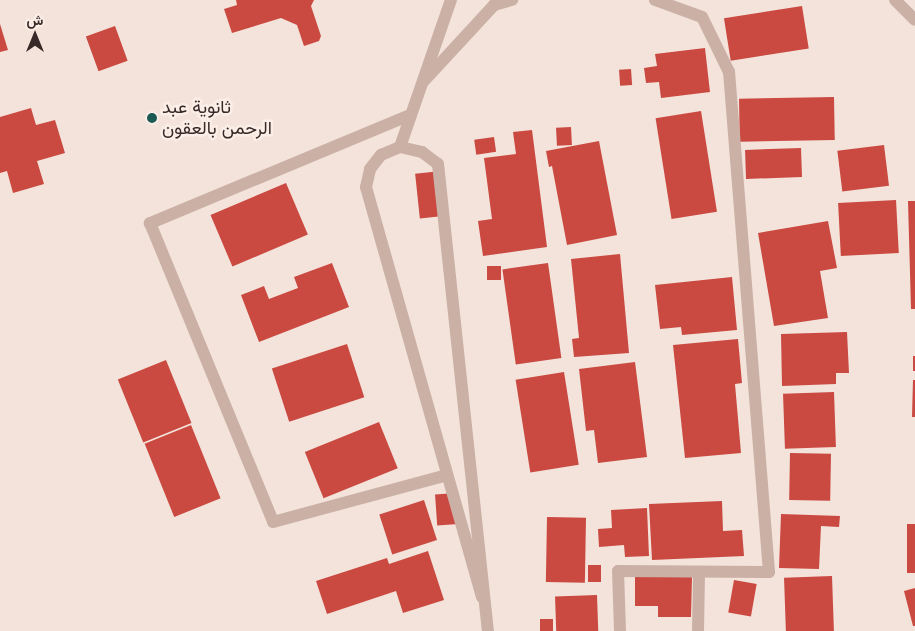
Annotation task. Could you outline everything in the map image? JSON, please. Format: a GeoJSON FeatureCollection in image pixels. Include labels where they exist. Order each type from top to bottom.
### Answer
{"type":"FeatureCollection","features":[{"type":"Feature","properties":{"kind":"street"},"geometry":{"type":"LineString","coordinates":[[400,147],[451,0]]}},
{"type":"Feature","properties":{"kind":"street"},"geometry":{"type":"LineString","coordinates":[[420,85],[494,5],[512,0]]}},
{"type":"Feature","properties":{"kind":"street"},"geometry":{"type":"LineString","coordinates":[[620,631],[618,571],[769,572],[729,72],[702,17],[655,0]]}},
{"type":"Feature","properties":{"kind":"street"},"geometry":{"type":"LineString","coordinates":[[895,0],[915,20]]}},
{"type":"Feature","properties":{"kind":"street"},"geometry":{"type":"LineString","coordinates":[[410,115],[150,223],[273,522],[447,475]]}},
{"type":"Feature","properties":{"kind":"street"},"geometry":{"type":"LineString","coordinates":[[482,597],[366,187],[370,169],[381,155],[400,147],[422,152],[438,164],[482,597],[488,631]]}},
{"type":"Feature","properties":{"kind":"street"},"geometry":{"type":"LineString","coordinates":[[698,631],[699,572]]}},
{"type":"Feature","properties":{"kind":"building"},"geometry":{"type":"Polygon","coordinates":[[[236,0],[314,0],[311,6],[321,36],[319,41],[304,46],[297,25],[281,18],[232,33],[224,9],[237,5],[236,0]]]}},
{"type":"Feature","properties":{"kind":"building"},"geometry":{"type":"Polygon","coordinates":[[[802,6],[809,48],[731,61],[724,18],[802,6]]]}},
{"type":"Feature","properties":{"kind":"building"},"geometry":{"type":"Polygon","coordinates":[[[0,24],[8,50],[0,52],[0,24]]]}},
{"type":"Feature","properties":{"kind":"building"},"geometry":{"type":"Polygon","coordinates":[[[115,26],[128,61],[99,71],[86,37],[115,26]]]}},
{"type":"Feature","properties":{"kind":"building"},"geometry":{"type":"Polygon","coordinates":[[[705,48],[710,92],[661,98],[659,82],[646,83],[644,68],[657,66],[655,54],[705,48]]]}},
{"type":"Feature","properties":{"kind":"building"},"geometry":{"type":"Polygon","coordinates":[[[631,69],[632,85],[620,86],[619,70],[631,69]]]}},
{"type":"Feature","properties":{"kind":"building"},"geometry":{"type":"Polygon","coordinates":[[[834,97],[835,140],[740,142],[739,99],[834,97]]]}},
{"type":"Feature","properties":{"kind":"building"},"geometry":{"type":"Polygon","coordinates":[[[31,108],[36,125],[55,120],[65,153],[37,161],[44,184],[13,193],[7,171],[0,173],[0,117],[31,108]]]}},
{"type":"Feature","properties":{"kind":"building"},"geometry":{"type":"Polygon","coordinates":[[[701,111],[717,212],[672,219],[656,118],[701,111]]]}},
{"type":"Feature","properties":{"kind":"building"},"geometry":{"type":"Polygon","coordinates":[[[571,127],[572,145],[557,146],[556,128],[571,127]]]}},
{"type":"Feature","properties":{"kind":"building"},"geometry":{"type":"Polygon","coordinates":[[[532,130],[547,247],[483,256],[478,221],[492,219],[484,158],[516,154],[513,132],[532,130]]]}},
{"type":"Feature","properties":{"kind":"building"},"geometry":{"type":"Polygon","coordinates":[[[494,137],[496,152],[476,155],[474,140],[494,137]]]}},
{"type":"Feature","properties":{"kind":"building"},"geometry":{"type":"Polygon","coordinates":[[[599,141],[617,235],[567,245],[552,166],[549,167],[546,151],[599,141]]]}},
{"type":"Feature","properties":{"kind":"building"},"geometry":{"type":"Polygon","coordinates":[[[884,145],[889,186],[842,191],[837,151],[884,145]]]}},
{"type":"Feature","properties":{"kind":"building"},"geometry":{"type":"Polygon","coordinates":[[[801,148],[802,177],[746,179],[745,150],[801,148]]]}},
{"type":"Feature","properties":{"kind":"building"},"geometry":{"type":"Polygon","coordinates":[[[441,171],[446,216],[420,218],[415,174],[441,171]]]}},
{"type":"Feature","properties":{"kind":"building"},"geometry":{"type":"Polygon","coordinates":[[[286,183],[308,235],[232,267],[211,215],[286,183]]]}},
{"type":"Feature","properties":{"kind":"building"},"geometry":{"type":"Polygon","coordinates":[[[896,200],[899,253],[841,256],[838,203],[896,200]]]}},
{"type":"Feature","properties":{"kind":"building"},"geometry":{"type":"Polygon","coordinates":[[[908,201],[915,201],[915,309],[911,309],[908,201]]]}},
{"type":"Feature","properties":{"kind":"building"},"geometry":{"type":"Polygon","coordinates":[[[828,221],[837,268],[820,271],[828,318],[774,326],[758,233],[828,221]]]}},
{"type":"Feature","properties":{"kind":"building"},"geometry":{"type":"Polygon","coordinates":[[[620,254],[629,353],[574,357],[572,339],[579,338],[571,259],[620,254]]]}},
{"type":"Feature","properties":{"kind":"building"},"geometry":{"type":"Polygon","coordinates":[[[332,263],[349,307],[259,342],[241,295],[264,286],[269,299],[298,288],[294,277],[332,263]]]}},
{"type":"Feature","properties":{"kind":"building"},"geometry":{"type":"Polygon","coordinates":[[[548,263],[561,358],[516,364],[502,269],[548,263]]]}},
{"type":"Feature","properties":{"kind":"building"},"geometry":{"type":"Polygon","coordinates":[[[487,266],[501,266],[501,280],[487,280],[487,266]]]}},
{"type":"Feature","properties":{"kind":"building"},"geometry":{"type":"Polygon","coordinates":[[[732,277],[737,330],[682,335],[681,327],[660,329],[655,285],[732,277]]]}},
{"type":"Feature","properties":{"kind":"building"},"geometry":{"type":"Polygon","coordinates":[[[847,332],[849,373],[836,373],[836,384],[782,386],[781,334],[847,332]]]}},
{"type":"Feature","properties":{"kind":"building"},"geometry":{"type":"Polygon","coordinates":[[[738,339],[742,383],[735,384],[741,453],[685,458],[673,345],[738,339]]]}},
{"type":"Feature","properties":{"kind":"building"},"geometry":{"type":"Polygon","coordinates":[[[347,344],[364,397],[289,422],[272,368],[347,344]]]}},
{"type":"Feature","properties":{"kind":"building"},"geometry":{"type":"Polygon","coordinates":[[[913,356],[915,356],[915,371],[913,371],[913,356]]]}},
{"type":"Feature","properties":{"kind":"building"},"geometry":{"type":"Polygon","coordinates":[[[166,360],[191,423],[143,443],[118,379],[166,360]]]}},
{"type":"Feature","properties":{"kind":"building"},"geometry":{"type":"Polygon","coordinates":[[[635,362],[647,457],[598,463],[594,430],[586,431],[579,369],[635,362]]]}},
{"type":"Feature","properties":{"kind":"building"},"geometry":{"type":"Polygon","coordinates":[[[564,372],[579,465],[530,473],[516,380],[564,372]]]}},
{"type":"Feature","properties":{"kind":"building"},"geometry":{"type":"Polygon","coordinates":[[[913,380],[915,380],[915,417],[912,417],[913,380]]]}},
{"type":"Feature","properties":{"kind":"building"},"geometry":{"type":"Polygon","coordinates":[[[834,392],[836,447],[785,449],[783,394],[834,392]]]}},
{"type":"Feature","properties":{"kind":"building"},"geometry":{"type":"Polygon","coordinates":[[[379,422],[398,468],[324,498],[305,452],[379,422]]]}},
{"type":"Feature","properties":{"kind":"building"},"geometry":{"type":"Polygon","coordinates":[[[191,425],[221,498],[174,517],[145,444],[191,425]]]}},
{"type":"Feature","properties":{"kind":"building"},"geometry":{"type":"Polygon","coordinates":[[[790,453],[831,454],[830,501],[789,500],[790,453]]]}},
{"type":"Feature","properties":{"kind":"building"},"geometry":{"type":"Polygon","coordinates":[[[456,493],[458,524],[437,525],[435,494],[456,493]]]}},
{"type":"Feature","properties":{"kind":"building"},"geometry":{"type":"Polygon","coordinates":[[[424,500],[437,540],[392,554],[379,515],[424,500]]]}},
{"type":"Feature","properties":{"kind":"building"},"geometry":{"type":"Polygon","coordinates":[[[722,501],[723,531],[742,530],[744,556],[652,560],[649,504],[722,501]]]}},
{"type":"Feature","properties":{"kind":"building"},"geometry":{"type":"Polygon","coordinates":[[[647,508],[649,556],[625,557],[624,545],[599,547],[598,529],[612,528],[611,510],[647,508]]]}},
{"type":"Feature","properties":{"kind":"building"},"geometry":{"type":"Polygon","coordinates":[[[781,514],[840,516],[839,527],[821,526],[819,569],[779,568],[781,514]]]}},
{"type":"Feature","properties":{"kind":"building"},"geometry":{"type":"Polygon","coordinates":[[[547,517],[586,518],[585,583],[546,582],[547,517]]]}},
{"type":"Feature","properties":{"kind":"building"},"geometry":{"type":"Polygon","coordinates":[[[907,524],[915,524],[915,573],[907,573],[907,524]]]}},
{"type":"Feature","properties":{"kind":"building"},"geometry":{"type":"Polygon","coordinates":[[[428,551],[444,600],[403,613],[396,591],[327,614],[316,581],[387,558],[389,564],[428,551]]]}},
{"type":"Feature","properties":{"kind":"building"},"geometry":{"type":"Polygon","coordinates":[[[588,565],[601,565],[601,582],[588,582],[588,565]]]}},
{"type":"Feature","properties":{"kind":"building"},"geometry":{"type":"Polygon","coordinates":[[[635,576],[692,577],[691,617],[658,617],[658,606],[635,606],[635,576]]]}},
{"type":"Feature","properties":{"kind":"building"},"geometry":{"type":"Polygon","coordinates":[[[832,576],[834,631],[786,631],[784,578],[832,576]]]}},
{"type":"Feature","properties":{"kind":"building"},"geometry":{"type":"Polygon","coordinates":[[[734,580],[757,584],[751,616],[728,612],[734,580]]]}},
{"type":"Feature","properties":{"kind":"building"},"geometry":{"type":"Polygon","coordinates":[[[915,588],[915,626],[913,626],[904,591],[915,588]]]}},
{"type":"Feature","properties":{"kind":"building"},"geometry":{"type":"Polygon","coordinates":[[[597,595],[598,631],[556,631],[555,596],[597,595]]]}},
{"type":"Feature","properties":{"kind":"building"},"geometry":{"type":"Polygon","coordinates":[[[540,619],[553,619],[553,631],[540,631],[540,619]]]}},
{"type":"Feature","properties":{"kind":"place","name":"ثانوية عبد الرحمن بالعقون"},"geometry":{"type":"Point","coordinates":[152,118]}}]}
